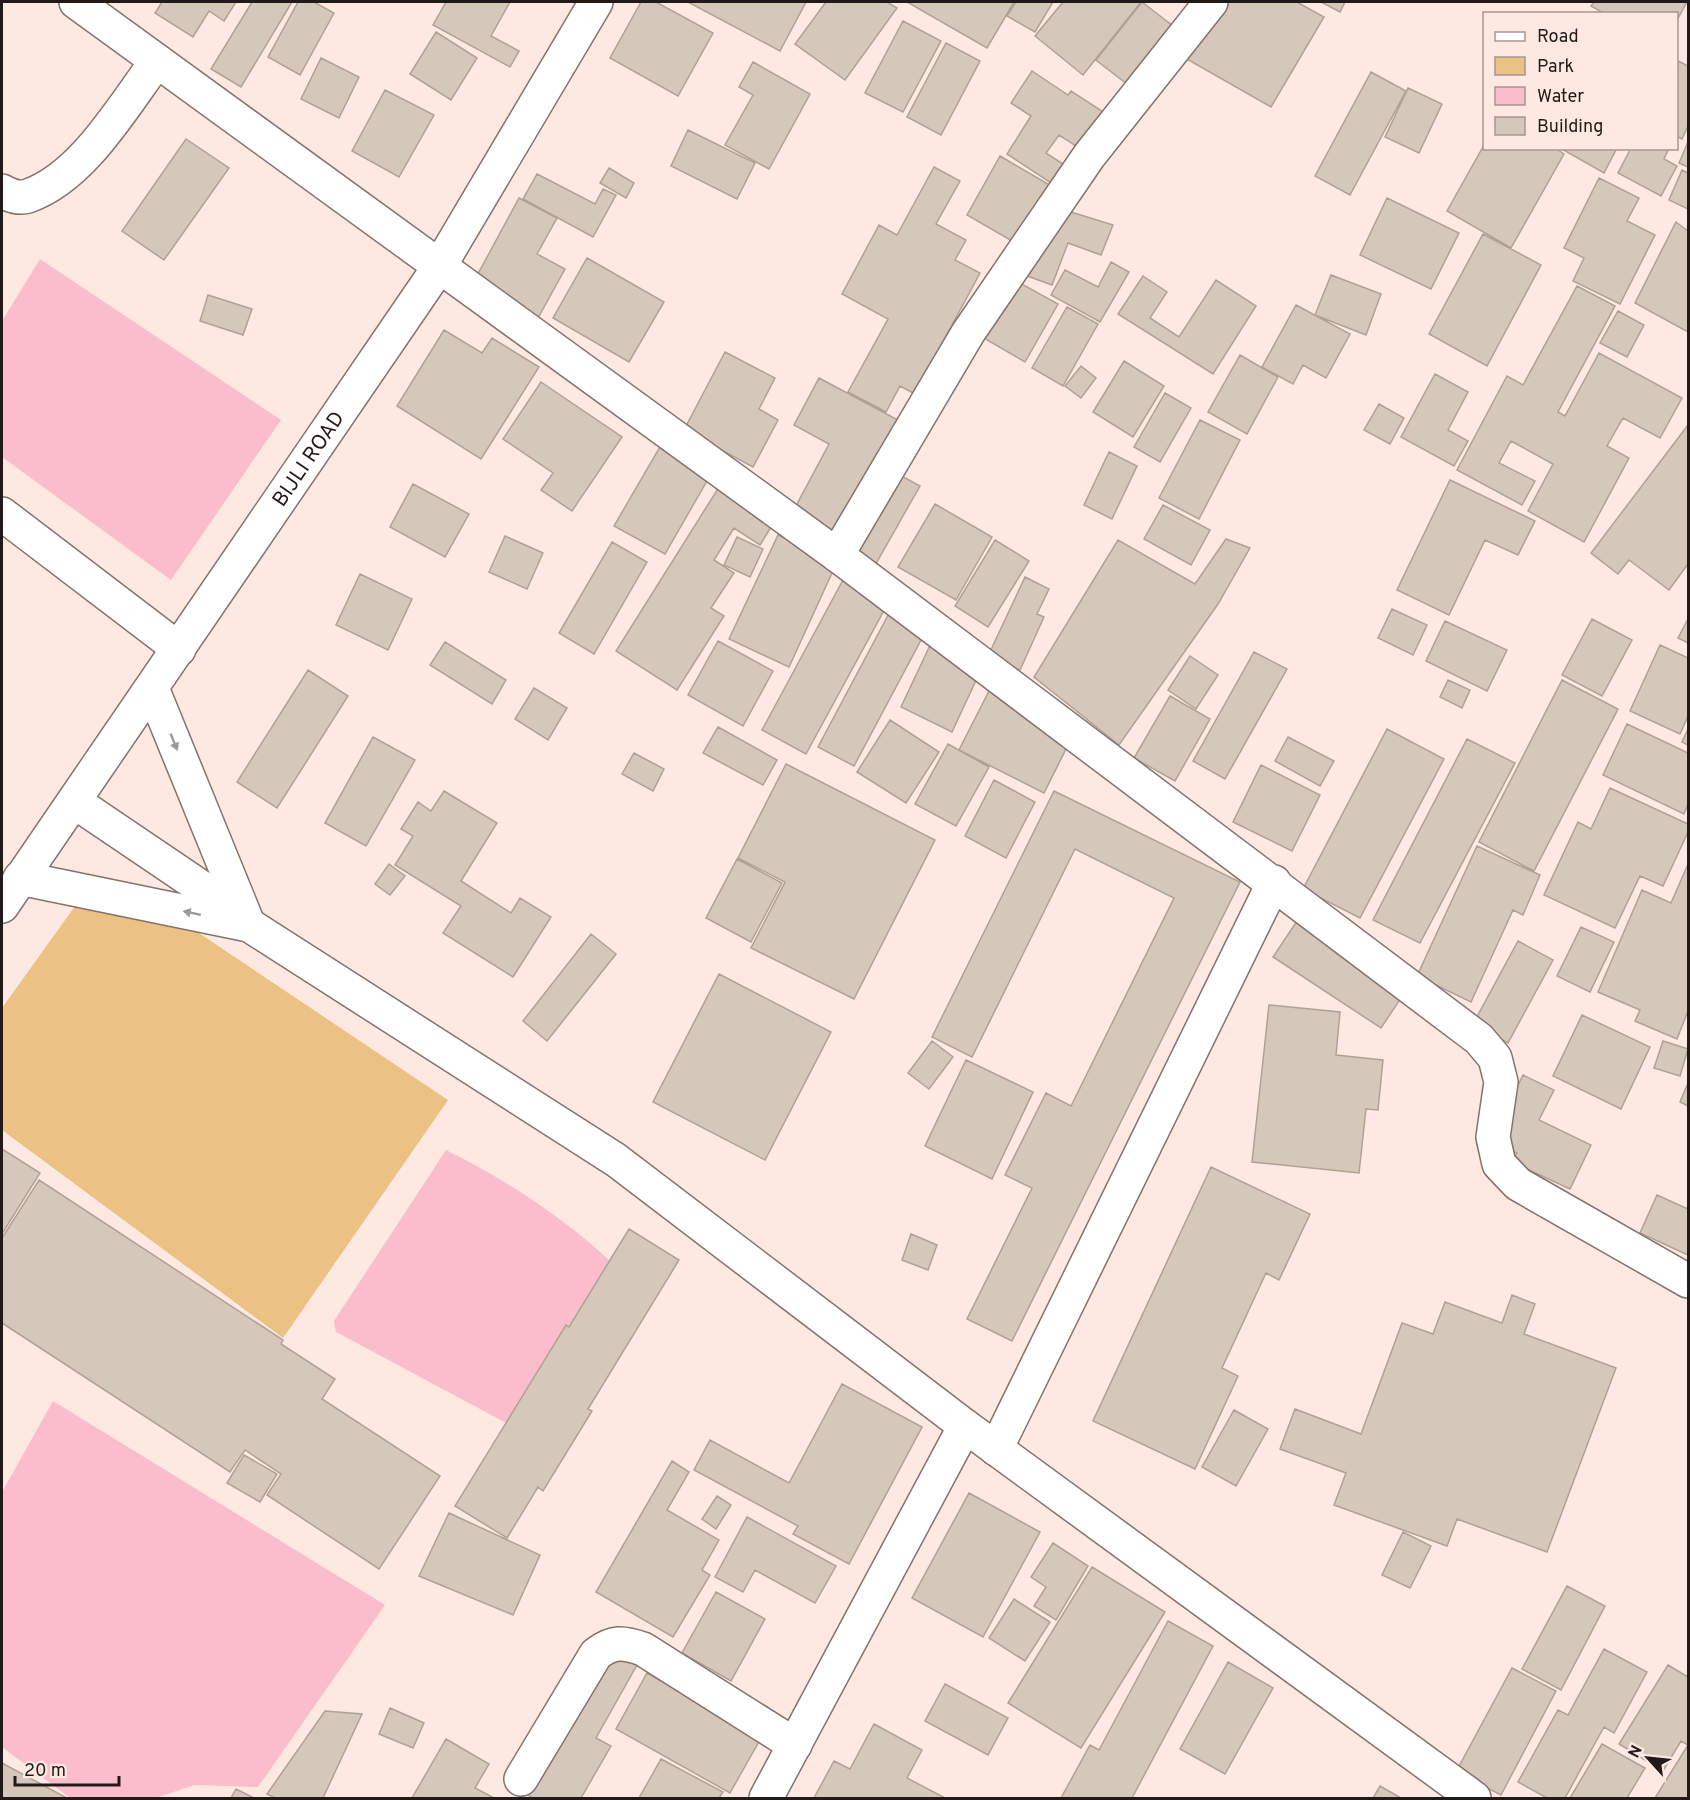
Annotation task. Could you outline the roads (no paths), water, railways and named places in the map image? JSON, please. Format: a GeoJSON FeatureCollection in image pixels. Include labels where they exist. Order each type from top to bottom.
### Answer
{"type":"FeatureCollection","features":[{"type":"Feature","properties":{"kind":"street"},"geometry":{"type":"LineString","coordinates":[[75,2],[837,555],[1274,882],[1479,1039],[1495,1058],[1501,1082],[1493,1137],[1499,1164],[1518,1184],[1689,1281]]}},
{"type":"Feature","properties":{"kind":"street","name":"BIJLI ROAD"},"geometry":{"type":"LineString","coordinates":[[2,906],[439,267],[596,2]]}},
{"type":"Feature","properties":{"kind":"street"},"geometry":{"type":"LineString","coordinates":[[837,555],[968,333],[1089,156],[1211,2]]}},
{"type":"Feature","properties":{"kind":"street"},"geometry":{"type":"LineString","coordinates":[[2,190],[13,196],[26,197],[64,175],[85,156],[157,61]]}},
{"type":"Feature","properties":{"kind":"street"},"geometry":{"type":"LineString","coordinates":[[2,514],[179,649]]}},
{"type":"Feature","properties":{"kind":"street"},"geometry":{"type":"LineString","coordinates":[[152,688],[249,925]]}},
{"type":"Feature","properties":{"kind":"street"},"geometry":{"type":"LineString","coordinates":[[75,802],[211,894],[249,925],[616,1160],[965,1426],[1474,1798]]}},
{"type":"Feature","properties":{"kind":"street"},"geometry":{"type":"LineString","coordinates":[[20,878],[249,925]]}},
{"type":"Feature","properties":{"kind":"street"},"geometry":{"type":"LineString","coordinates":[[996,1449],[1274,882]]}},
{"type":"Feature","properties":{"kind":"street"},"geometry":{"type":"LineString","coordinates":[[766,1798],[965,1426]]}},
{"type":"Feature","properties":{"kind":"street"},"geometry":{"type":"LineString","coordinates":[[521,1779],[596,1654],[608,1645],[624,1642],[643,1649],[795,1744]]}},
{"type":"Feature","properties":{"kind":"water"},"geometry":{"type":"Polygon","coordinates":[[[40,259],[281,420],[171,580],[2,457],[2,321],[40,259]]]}},
{"type":"Feature","properties":{"kind":"water"},"geometry":{"type":"Polygon","coordinates":[[[446,1150],[533,1200],[573,1229],[611,1262],[510,1425],[336,1332],[334,1321],[446,1150]]]}},
{"type":"Feature","properties":{"kind":"water"},"geometry":{"type":"Polygon","coordinates":[[[53,1401],[385,1605],[258,1787],[194,1785],[156,1798],[70,1798],[2,1747],[2,1492],[53,1401]]]}}]}
